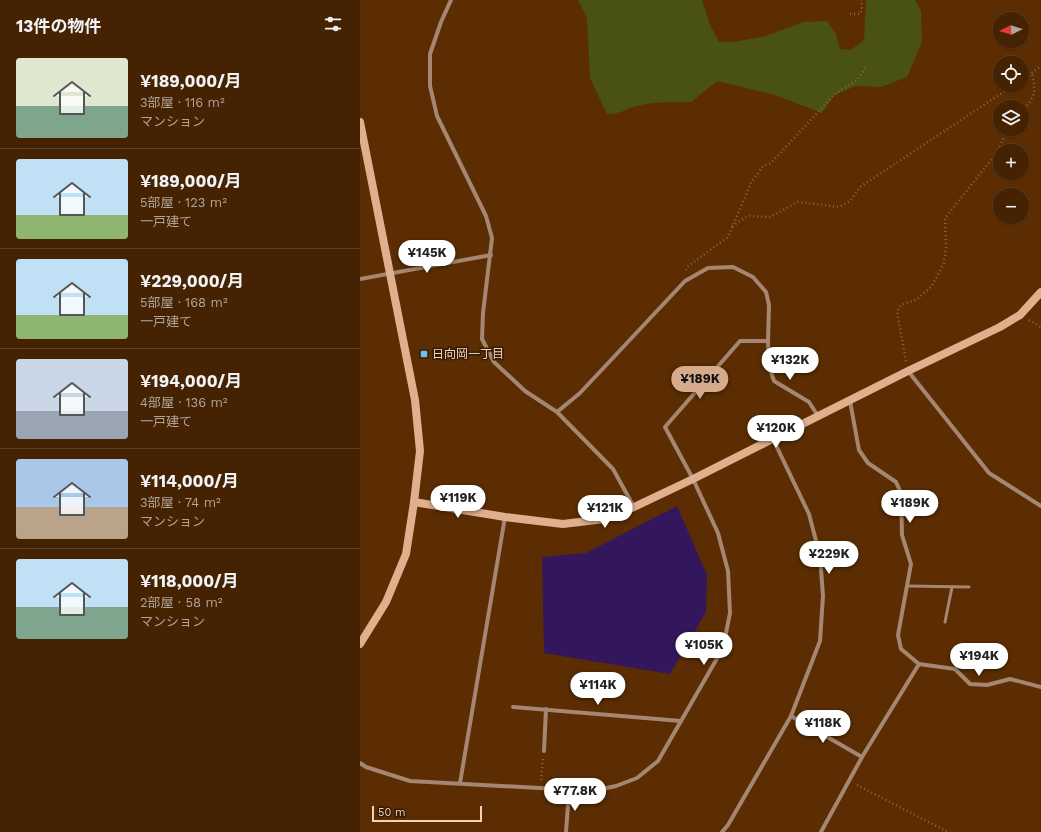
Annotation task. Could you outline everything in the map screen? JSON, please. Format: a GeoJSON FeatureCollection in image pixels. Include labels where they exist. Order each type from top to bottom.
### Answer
{"type":"FeatureCollection","features":[{"type":"Feature","properties":{"kind":"street"},"geometry":{"type":"LineString","coordinates":[[451,0],[441,22],[430,54],[430,86],[437,116],[486,216],[492,238],[483,313],[482,339],[494,362],[525,391],[557,412],[613,469],[634,508]]}},
{"type":"Feature","properties":{"kind":"street"},"geometry":{"type":"LineString","coordinates":[[360,122],[415,400],[420,451],[406,554],[386,602],[360,644]]}},
{"type":"Feature","properties":{"kind":"street"},"geometry":{"type":"LineString","coordinates":[[360,279],[491,254]]}},
{"type":"Feature","properties":{"kind":"street"},"geometry":{"type":"LineString","coordinates":[[557,412],[580,393],[685,281],[708,268],[733,267],[753,277],[766,292],[769,305],[769,366],[774,381],[809,402],[818,416]]}},
{"type":"Feature","properties":{"kind":"street"},"geometry":{"type":"LineString","coordinates":[[414,502],[505,517],[563,524],[604,519],[634,508],[908,371],[1000,327],[1020,315],[1041,292]]}},
{"type":"Feature","properties":{"kind":"street"},"geometry":{"type":"LineString","coordinates":[[360,763],[366,767],[410,781],[593,791],[616,786],[637,778],[658,761],[672,734],[682,721],[723,648],[730,613],[728,572],[718,533],[693,479],[665,427],[740,341],[768,341]]}},
{"type":"Feature","properties":{"kind":"street"},"geometry":{"type":"LineString","coordinates":[[908,371],[989,473],[1041,506]]}},
{"type":"Feature","properties":{"kind":"street"},"geometry":{"type":"LineString","coordinates":[[850,401],[859,450],[868,463],[896,482],[901,493],[902,535],[911,564],[898,635],[901,648],[919,664],[955,669],[970,684],[987,686],[1010,679],[1041,687]]}},
{"type":"Feature","properties":{"kind":"street"},"geometry":{"type":"LineString","coordinates":[[722,832],[728,825],[791,716],[820,641],[823,596],[820,556],[809,514],[773,439]]}},
{"type":"Feature","properties":{"kind":"street"},"geometry":{"type":"LineString","coordinates":[[460,783],[505,517]]}},
{"type":"Feature","properties":{"kind":"street"},"geometry":{"type":"LineString","coordinates":[[821,832],[862,758],[919,664]]}},
{"type":"Feature","properties":{"kind":"street"},"geometry":{"type":"LineString","coordinates":[[513,707],[682,721]]}},
{"type":"Feature","properties":{"kind":"street"},"geometry":{"type":"LineString","coordinates":[[544,751],[546,709]]}},
{"type":"Feature","properties":{"kind":"street"},"geometry":{"type":"LineString","coordinates":[[791,716],[862,758]]}},
{"type":"Feature","properties":{"kind":"street"},"geometry":{"type":"LineString","coordinates":[[566,832],[568,790]]}},
{"type":"Feature","properties":{"kind":"lane"},"geometry":{"type":"LineString","coordinates":[[907,586],[969,587]]}},
{"type":"Feature","properties":{"kind":"lane"},"geometry":{"type":"LineString","coordinates":[[944,622],[952,587]]}},
{"type":"Feature","properties":{"kind":"path"},"geometry":{"type":"LineString","coordinates":[[850,14],[860,14],[862,9],[861,0]]}},
{"type":"Feature","properties":{"kind":"path"},"geometry":{"type":"LineString","coordinates":[[685,281],[687,267],[728,236],[751,183],[763,166],[771,163],[834,95],[857,80],[867,66]]}},
{"type":"Feature","properties":{"kind":"path"},"geometry":{"type":"LineString","coordinates":[[1029,76],[1041,66]]}},
{"type":"Feature","properties":{"kind":"path"},"geometry":{"type":"LineString","coordinates":[[1029,103],[1032,99],[1035,86],[1032,74]]}},
{"type":"Feature","properties":{"kind":"path"},"geometry":{"type":"LineString","coordinates":[[732,226],[748,216],[770,217],[798,202],[839,207],[850,202],[860,187],[1003,92]]}},
{"type":"Feature","properties":{"kind":"path"},"geometry":{"type":"LineString","coordinates":[[908,371],[897,312],[901,305],[916,300],[932,286],[944,263],[946,248],[945,218],[996,154],[1005,136]]}},
{"type":"Feature","properties":{"kind":"path"},"geometry":{"type":"LineString","coordinates":[[542,774],[544,751]]}},
{"type":"Feature","properties":{"kind":"path"},"geometry":{"type":"LineString","coordinates":[[849,781],[948,832]]}},
{"type":"Feature","properties":{"kind":"green space"},"geometry":{"type":"Polygon","coordinates":[[[578,0],[702,0],[710,25],[719,42],[732,42],[763,37],[803,22],[827,21],[836,34],[840,49],[851,50],[864,40],[866,0],[915,0],[921,11],[922,42],[907,77],[881,87],[856,86],[834,95],[822,113],[775,95],[717,81],[691,102],[650,103],[620,112],[607,114],[590,78],[587,18],[578,0]]]}},
{"type":"Feature","properties":{"kind":"shaded area"},"geometry":{"type":"Polygon","coordinates":[[[677,506],[707,575],[706,612],[670,674],[544,653],[542,557],[586,553],[677,506]]]}},
{"type":"Feature","properties":{"kind":"place","name":"日向岡一丁目"},"geometry":{"type":"Point","coordinates":[424,354]}}]}
